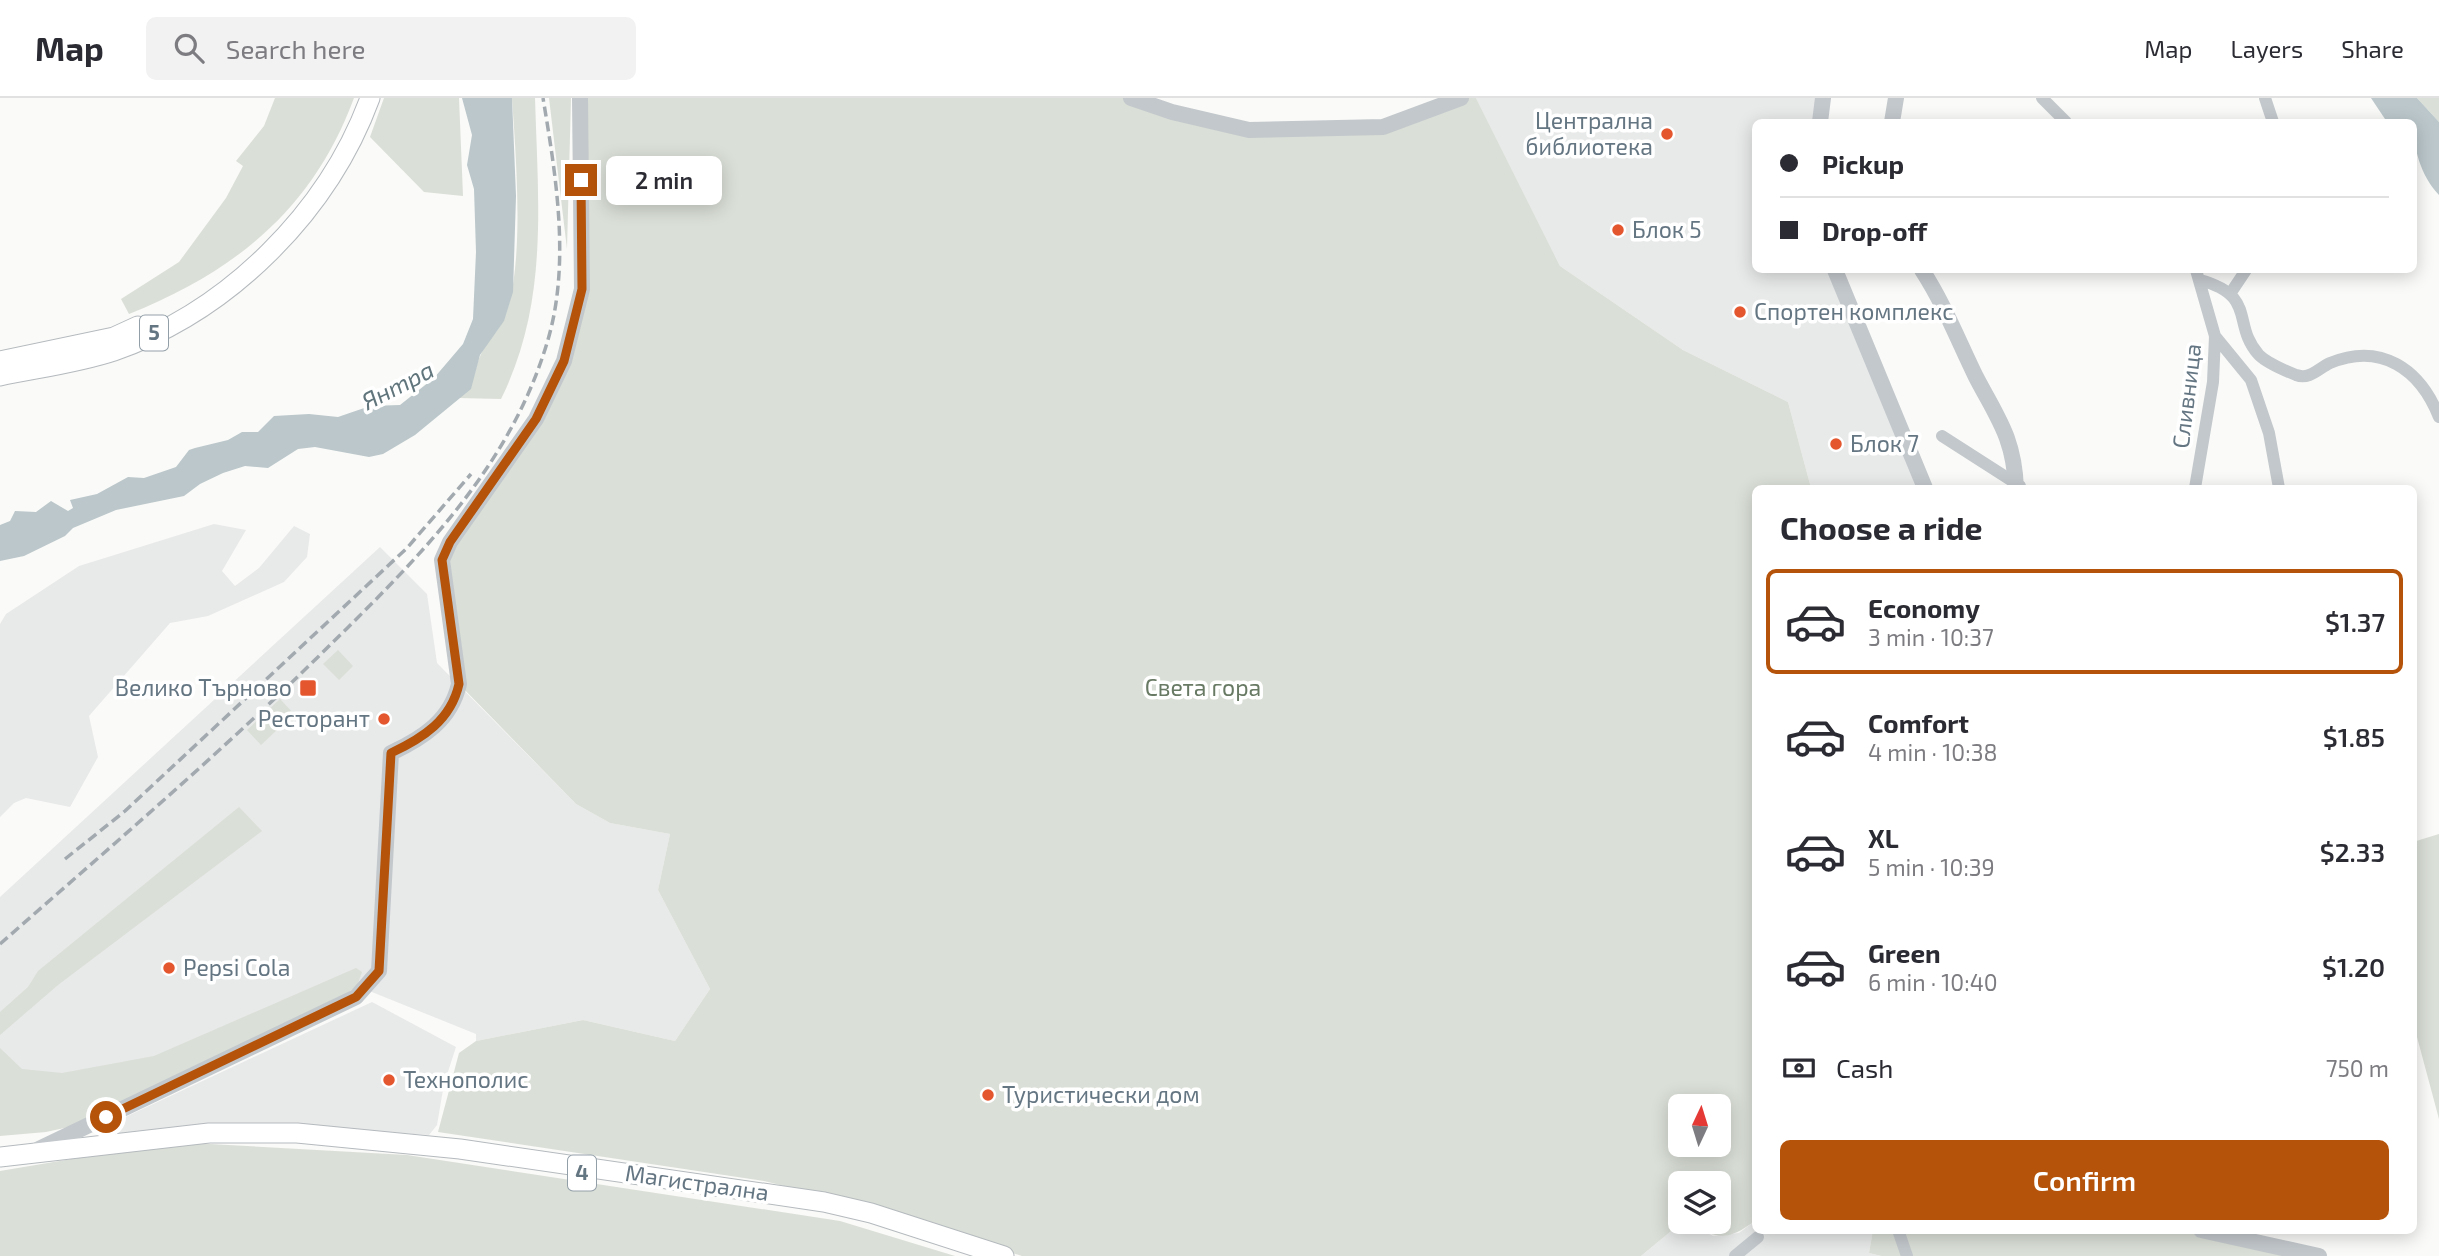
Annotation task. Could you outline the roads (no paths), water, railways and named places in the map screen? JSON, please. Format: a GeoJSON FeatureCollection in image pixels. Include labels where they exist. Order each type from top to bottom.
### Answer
{"type":"FeatureCollection","features":[{"type":"Feature","properties":{"kind":"main road","name":"5"},"geometry":{"type":"LineString","coordinates":[[0,376],[95,357],[182,321],[238,284],[321,191],[344,157],[370,98]]}},
{"type":"Feature","properties":{"kind":"main road","name":"5"},"geometry":{"type":"LineString","coordinates":[[0,361],[114,337],[179,308],[226,280],[281,237]]}},
{"type":"Feature","properties":{"kind":"main road"},"geometry":{"type":"LineString","coordinates":[[0,387],[95,357]]}},
{"type":"Feature","properties":{"kind":"main road","name":"Магистрална"},"geometry":{"type":"LineString","coordinates":[[0,1157],[175,1136],[272,1133],[356,1137],[696,1182],[836,1205],[1003,1256]]}},
{"type":"Feature","properties":{"kind":"main road","name":"Магистрална"},"geometry":{"type":"LineString","coordinates":[[175,1136],[355,1143],[695,1188],[869,1219],[982,1256]]}},
{"type":"Feature","properties":{"kind":"street"},"geometry":{"type":"LineString","coordinates":[[34,1152],[356,997],[379,971],[391,753],[437,726],[455,702],[459,684],[442,560],[450,542],[536,419],[564,361],[582,289],[580,98]]}},
{"type":"Feature","properties":{"kind":"street"},"geometry":{"type":"LineString","coordinates":[[1131,98],[1172,112],[1249,130],[1383,127],[1461,98]]}},
{"type":"Feature","properties":{"kind":"street"},"geometry":{"type":"LineString","coordinates":[[1820,119],[1823,98]]}},
{"type":"Feature","properties":{"kind":"street"},"geometry":{"type":"LineString","coordinates":[[1892,119],[1896,98]]}},
{"type":"Feature","properties":{"kind":"street"},"geometry":{"type":"LineString","coordinates":[[2042,98],[2063,119]]}},
{"type":"Feature","properties":{"kind":"street"},"geometry":{"type":"LineString","coordinates":[[2264,98],[2272,119]]}},
{"type":"Feature","properties":{"kind":"street"},"geometry":{"type":"LineString","coordinates":[[1836,273],[1924,485]]}},
{"type":"Feature","properties":{"kind":"street"},"geometry":{"type":"LineString","coordinates":[[1924,273],[1942,301],[1976,376],[2009,437],[2018,485]]}},
{"type":"Feature","properties":{"kind":"street"},"geometry":{"type":"LineString","coordinates":[[2230,294],[2244,273]]}},
{"type":"Feature","properties":{"kind":"street"},"geometry":{"type":"LineString","coordinates":[[2198,275],[2221,286],[2236,299],[2260,356],[2298,376],[2309,376],[2329,364],[2360,355],[2401,364],[2432,399],[2439,417]]}},
{"type":"Feature","properties":{"kind":"street","name":"Сливница"},"geometry":{"type":"LineString","coordinates":[[2196,485],[2207,427],[2215,336],[2198,275]]}},
{"type":"Feature","properties":{"kind":"street"},"geometry":{"type":"LineString","coordinates":[[2215,336],[2250,380],[2269,433],[2278,485]]}},
{"type":"Feature","properties":{"kind":"street"},"geometry":{"type":"LineString","coordinates":[[1941,436],[2015,485]]}},
{"type":"Feature","properties":{"kind":"street"},"geometry":{"type":"LineString","coordinates":[[1899,1234],[1907,1256]]}},
{"type":"Feature","properties":{"kind":"street"},"geometry":{"type":"LineString","coordinates":[[2219,1234],[2319,1256]]}},
{"type":"Feature","properties":{"kind":"street"},"geometry":{"type":"LineString","coordinates":[[1735,1256],[1758,1237]]}},
{"type":"Feature","properties":{"kind":"railway"},"geometry":{"type":"LineString","coordinates":[[0,944],[202,766],[319,656],[422,551],[482,475],[508,434],[530,390],[547,343],[554,313],[560,252],[559,220],[543,98]]}},
{"type":"Feature","properties":{"kind":"railway"},"geometry":{"type":"LineString","coordinates":[[65,859],[125,811],[407,548],[471,474]]}},
{"type":"Feature","properties":{"kind":"place","name":"Централна библиотека"},"geometry":{"type":"Point","coordinates":[1667,134]}},
{"type":"Feature","properties":{"kind":"place","name":"Блок 5"},"geometry":{"type":"Point","coordinates":[1618,230]}},
{"type":"Feature","properties":{"kind":"place","name":"Спортен комплекс"},"geometry":{"type":"Point","coordinates":[1740,312]}},
{"type":"Feature","properties":{"kind":"place","name":"Блок 7"},"geometry":{"type":"Point","coordinates":[1836,444]}},
{"type":"Feature","properties":{"kind":"place","name":"Велико Търново"},"geometry":{"type":"Point","coordinates":[308,688]}},
{"type":"Feature","properties":{"kind":"place","name":"Ресторант"},"geometry":{"type":"Point","coordinates":[384,719]}},
{"type":"Feature","properties":{"kind":"place","name":"Pepsi Cola"},"geometry":{"type":"Point","coordinates":[169,968]}},
{"type":"Feature","properties":{"kind":"place","name":"Технополис"},"geometry":{"type":"Point","coordinates":[389,1080]}},
{"type":"Feature","properties":{"kind":"place","name":"Туристически дом"},"geometry":{"type":"Point","coordinates":[988,1095]}},
{"type":"Feature","properties":{"kind":"water label","name":"Янтра"},"geometry":{"type":"Point","coordinates":[398,386]}},
{"type":"Feature","properties":{"kind":"park label","name":"Света гора"},"geometry":{"type":"Point","coordinates":[1203,688]}}]}
